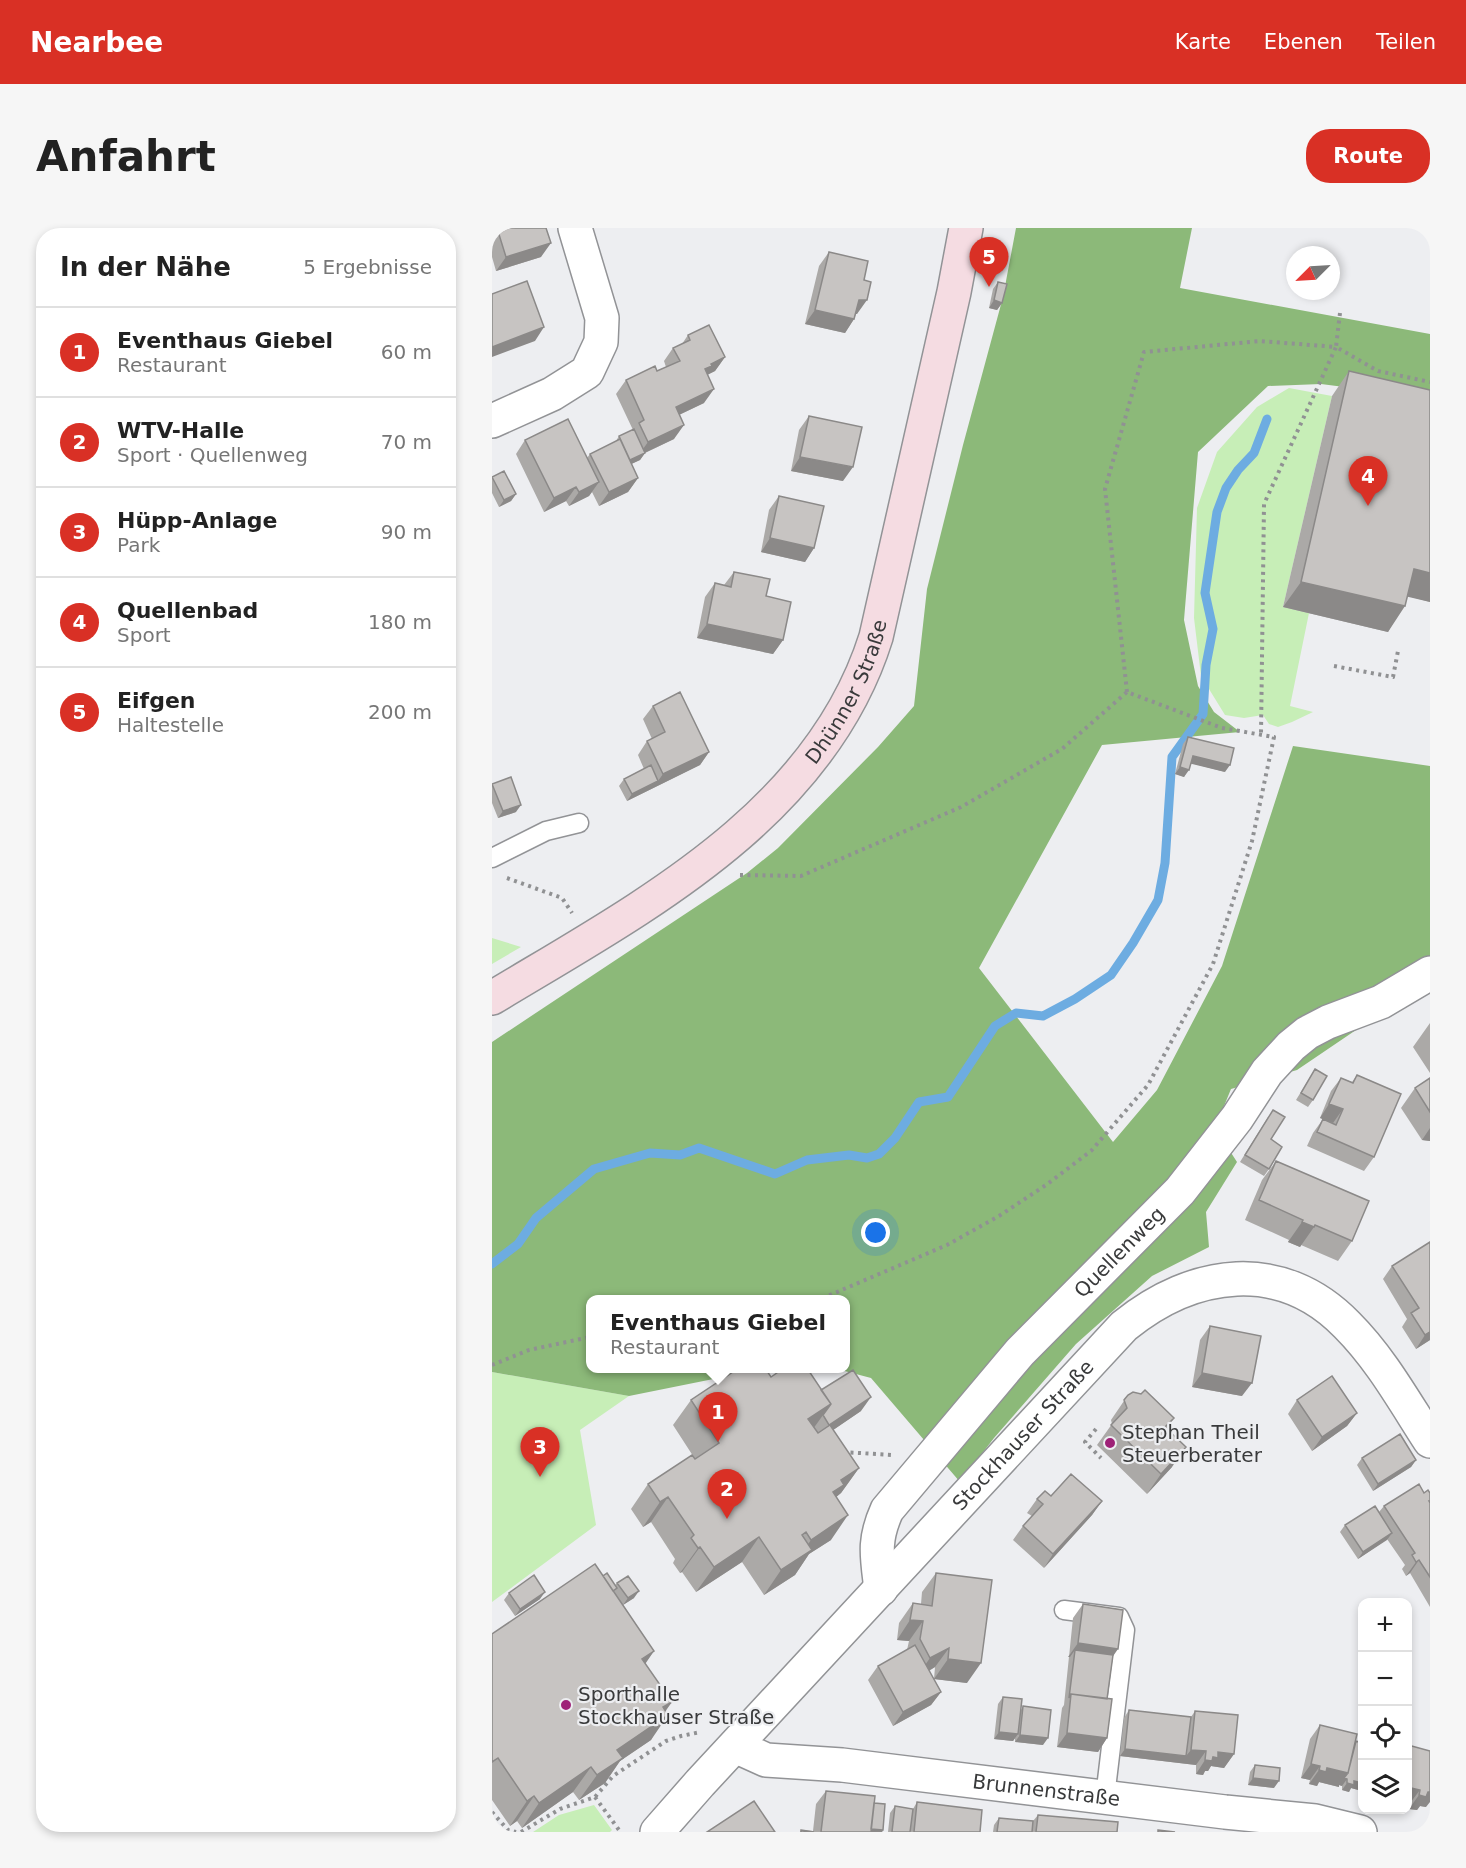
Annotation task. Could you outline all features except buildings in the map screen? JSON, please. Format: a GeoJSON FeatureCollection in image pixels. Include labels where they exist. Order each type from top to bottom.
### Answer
{"type":"FeatureCollection","features":[{"type":"Feature","properties":{"kind":"main road","name":"Dhünner Straße"},"geometry":{"type":"LineString","coordinates":[[492,998],[623,918],[732,842],[763,814],[812,759],[832,729],[862,676],[876,637],[954,292],[966,228]]}},
{"type":"Feature","properties":{"kind":"street"},"geometry":{"type":"LineString","coordinates":[[492,422],[552,394],[587,372],[601,342],[602,318],[575,228]]}},
{"type":"Feature","properties":{"kind":"street","name":"Quellenweg"},"geometry":{"type":"LineString","coordinates":[[881,1589],[876,1549],[881,1524],[887,1510],[1020,1352],[1180,1191],[1237,1118],[1267,1072],[1306,1033],[1381,1002],[1430,973]]}},
{"type":"Feature","properties":{"kind":"street","name":"Stockhauser Straße"},"geometry":{"type":"LineString","coordinates":[[657,1832],[1124,1326],[1158,1302],[1206,1282],[1240,1278],[1275,1283],[1310,1296],[1329,1308],[1348,1325],[1373,1354],[1430,1441]]}},
{"type":"Feature","properties":{"kind":"street","name":"Brunnenstraße"},"geometry":{"type":"LineString","coordinates":[[735,1746],[766,1760],[842,1765],[1315,1821],[1360,1832]]}},
{"type":"Feature","properties":{"kind":"lane"},"geometry":{"type":"LineString","coordinates":[[492,858],[546,831],[579,823]]}},
{"type":"Feature","properties":{"kind":"lane"},"geometry":{"type":"LineString","coordinates":[[1064,1610],[1119,1617],[1125,1630],[1105,1797]]}},
{"type":"Feature","properties":{"kind":"path"},"geometry":{"type":"LineString","coordinates":[[1261,734],[1264,504],[1336,347],[1340,313]]}},
{"type":"Feature","properties":{"kind":"path"},"geometry":{"type":"LineString","coordinates":[[1127,692],[1105,489],[1144,352],[1260,341],[1336,347],[1378,371],[1430,382]]}},
{"type":"Feature","properties":{"kind":"path"},"geometry":{"type":"LineString","coordinates":[[1334,666],[1394,677],[1398,651]]}},
{"type":"Feature","properties":{"kind":"path"},"geometry":{"type":"LineString","coordinates":[[696,869],[738,875],[801,876],[961,807],[1062,749],[1127,692]]}},
{"type":"Feature","properties":{"kind":"path"},"geometry":{"type":"LineString","coordinates":[[831,1295],[947,1245],[999,1216],[1046,1185],[1091,1151],[1148,1085],[1213,964],[1252,841],[1274,736],[1222,728],[1127,692]]}},
{"type":"Feature","properties":{"kind":"path"},"geometry":{"type":"LineString","coordinates":[[502,876],[562,898],[574,917]]}},
{"type":"Feature","properties":{"kind":"path"},"geometry":{"type":"LineString","coordinates":[[492,1365],[529,1350],[586,1338]]}},
{"type":"Feature","properties":{"kind":"path"},"geometry":{"type":"LineString","coordinates":[[1096,1429],[1085,1442],[1101,1458]]}},
{"type":"Feature","properties":{"kind":"path"},"geometry":{"type":"LineString","coordinates":[[837,1451],[889,1453],[923,1468]]}},
{"type":"Feature","properties":{"kind":"path"},"geometry":{"type":"LineString","coordinates":[[521,1832],[560,1809],[595,1797],[613,1776],[666,1742],[705,1731]]}},
{"type":"Feature","properties":{"kind":"path"},"geometry":{"type":"LineString","coordinates":[[595,1797],[618,1830]]}},
{"type":"Feature","properties":{"kind":"path"},"geometry":{"type":"LineString","coordinates":[[492,1812],[508,1830],[516,1832]]}},
{"type":"Feature","properties":{"kind":"green space"},"geometry":{"type":"Polygon","coordinates":[[[1016,228],[1192,228],[1180,288],[1430,334],[1430,398],[1321,384],[1268,386],[1198,452],[1184,620],[1198,686],[1214,712],[1240,732],[1102,745],[979,968],[1113,1142],[1157,1090],[1222,966],[1293,746],[1430,766],[1430,962],[1356,1006],[1356,1030],[1297,1070],[1231,1089],[1215,1128],[1237,1162],[1206,1212],[1209,1247],[1152,1276],[1076,1344],[994,1438],[960,1482],[871,1378],[850,1372],[850,1295],[586,1295],[586,1373],[743,1373],[629,1396],[492,1372],[492,1042],[747,873],[778,848],[878,747],[914,706],[927,589],[1003,297],[1016,228]]]}},
{"type":"Feature","properties":{"kind":"green space"},"geometry":{"type":"Polygon","coordinates":[[[1289,388],[1332,396],[1283,607],[1309,613],[1290,706],[1313,712],[1278,727],[1269,724],[1263,715],[1244,718],[1225,715],[1201,676],[1194,618],[1197,508],[1217,452],[1257,407],[1289,388]]]}},
{"type":"Feature","properties":{"kind":"green space"},"geometry":{"type":"Polygon","coordinates":[[[492,938],[521,947],[492,964],[492,938]]]}},
{"type":"Feature","properties":{"kind":"green space"},"geometry":{"type":"Polygon","coordinates":[[[492,1372],[629,1396],[580,1430],[596,1525],[492,1602],[492,1372]]]}},
{"type":"Feature","properties":{"kind":"green space"},"geometry":{"type":"Polygon","coordinates":[[[594,1805],[612,1830],[610,1832],[533,1832],[559,1815],[594,1805]]]}},
{"type":"Feature","properties":{"kind":"waterway"},"geometry":{"type":"LineString","coordinates":[[492,1264],[518,1244],[536,1218],[594,1169],[650,1153],[680,1155],[699,1148],[775,1174],[807,1160],[849,1155],[867,1158],[879,1154],[895,1138],[919,1102],[948,1097],[995,1026],[1016,1013],[1043,1016],[1075,999],[1111,975],[1158,900],[1165,863],[1172,757],[1203,714],[1206,665],[1213,629],[1205,593],[1217,512],[1226,488],[1238,470],[1254,453],[1267,419]]}},
{"type":"Feature","properties":{"kind":"place","name":"Eifgen"},"geometry":{"type":"Point","coordinates":[989,287]}},
{"type":"Feature","properties":{"kind":"place","name":"Quellenbad"},"geometry":{"type":"Point","coordinates":[1368,506]}},
{"type":"Feature","properties":{"kind":"place","name":"Eventhaus Giebel"},"geometry":{"type":"Point","coordinates":[718,1442]}},
{"type":"Feature","properties":{"kind":"place","name":"Stephan Theil Steuerberater"},"geometry":{"type":"Point","coordinates":[1110,1443]}},
{"type":"Feature","properties":{"kind":"place","name":"Hüpp-Anlage"},"geometry":{"type":"Point","coordinates":[540,1477]}},
{"type":"Feature","properties":{"kind":"place","name":"WTV-Halle"},"geometry":{"type":"Point","coordinates":[727,1519]}},
{"type":"Feature","properties":{"kind":"place","name":"Sporthalle Stockhauser Straße"},"geometry":{"type":"Point","coordinates":[566,1705]}}]}
